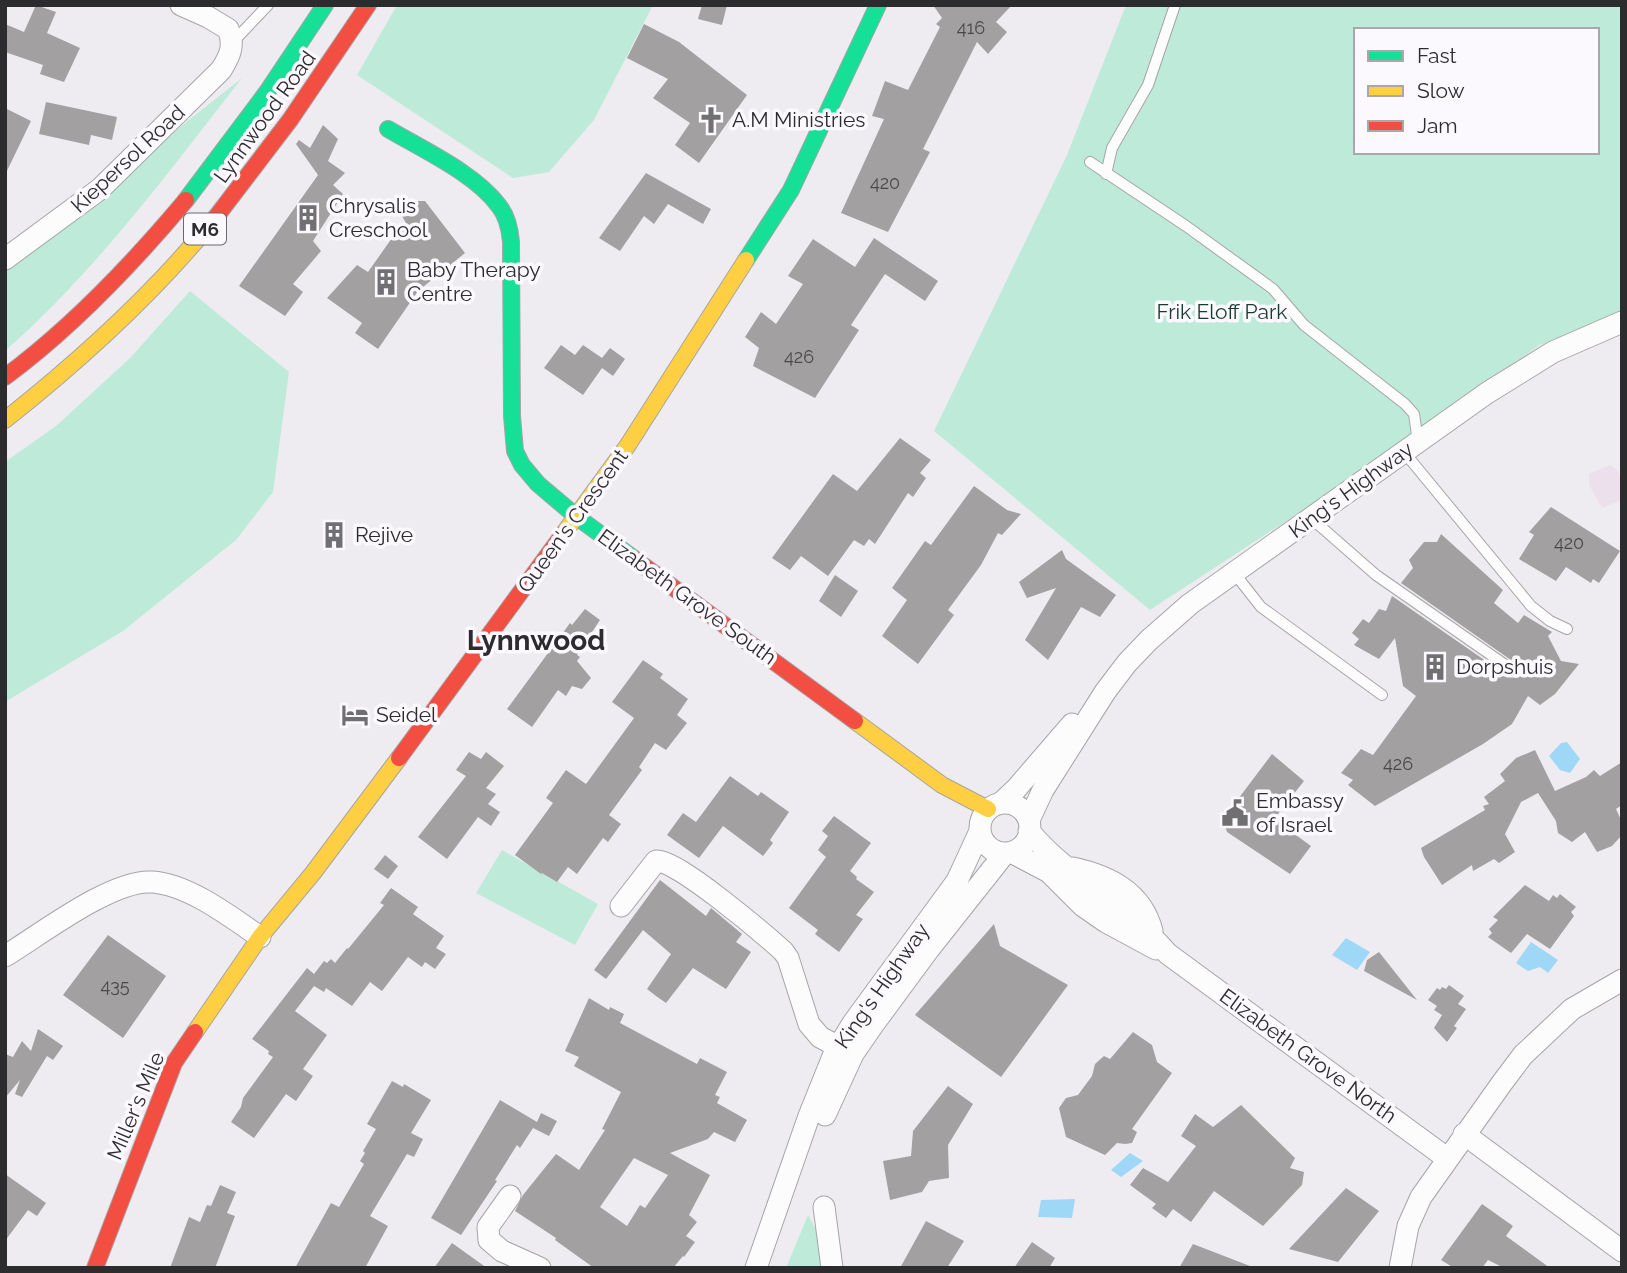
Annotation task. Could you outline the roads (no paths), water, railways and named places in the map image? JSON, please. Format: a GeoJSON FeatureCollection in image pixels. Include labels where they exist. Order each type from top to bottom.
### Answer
{"type":"FeatureCollection","features":[{"type":"Feature","properties":{"kind":"street"},"geometry":{"type":"LineString","coordinates":[[181,5],[228,29],[232,43]]}},
{"type":"Feature","properties":{"kind":"street","name":"Lynnwood Road"},"geometry":{"type":"LineString","coordinates":[[5,377],[103,292],[204,179],[291,58],[325,5]]}},
{"type":"Feature","properties":{"kind":"street","name":"Lynnwood Road"},"geometry":{"type":"LineString","coordinates":[[5,420],[44,392],[127,317],[230,200],[319,82],[368,5]]}},
{"type":"Feature","properties":{"kind":"street","name":"Queen's Crescent"},"geometry":{"type":"LineString","coordinates":[[260,937],[313,873],[628,444],[791,190],[878,5]]}},
{"type":"Feature","properties":{"kind":"street","name":"Kiepersol Road"},"geometry":{"type":"LineString","coordinates":[[5,259],[100,189],[221,70],[231,52],[232,43]]}},
{"type":"Feature","properties":{"kind":"street","name":"Elizabeth Grove South"},"geometry":{"type":"LineString","coordinates":[[388,129],[486,193],[504,215],[511,242],[512,416],[515,451],[522,465],[538,484],[577,517],[987,817]]}},
{"type":"Feature","properties":{"kind":"street","name":"King's Highway"},"geometry":{"type":"LineString","coordinates":[[1029,826],[1043,790],[1105,692],[1149,640],[1190,604],[1533,363],[1622,322]]}},
{"type":"Feature","properties":{"kind":"street","name":"King's Highway"},"geometry":{"type":"LineString","coordinates":[[756,1268],[809,1116],[846,1050],[957,881],[987,817],[1105,692]]}},
{"type":"Feature","properties":{"kind":"street"},"geometry":{"type":"LineString","coordinates":[[1008,802],[1020,808],[1029,826],[1024,844],[1008,852],[995,851],[986,844],[987,817],[1008,802]]}},
{"type":"Feature","properties":{"kind":"street","name":"Elizabeth Grove North"},"geometry":{"type":"LineString","coordinates":[[1029,826],[1060,865],[1130,916],[1153,936],[1168,954]]}},
{"type":"Feature","properties":{"kind":"street","name":"King's Highway"},"geometry":{"type":"LineString","coordinates":[[767,1268],[846,1050],[1008,852]]}},
{"type":"Feature","properties":{"kind":"street","name":"Elizabeth Grove North"},"geometry":{"type":"LineString","coordinates":[[1008,852],[1049,872],[1083,906],[1106,922],[1168,954],[1448,1159]]}},
{"type":"Feature","properties":{"kind":"street"},"geometry":{"type":"LineString","coordinates":[[621,906],[656,861],[665,862],[706,889],[783,951],[789,958],[809,1024],[820,1037],[846,1050]]}},
{"type":"Feature","properties":{"kind":"street"},"geometry":{"type":"LineString","coordinates":[[5,956],[88,904],[143,882],[164,883],[187,892],[260,937]]}},
{"type":"Feature","properties":{"kind":"street","name":"Miller's Mile"},"geometry":{"type":"LineString","coordinates":[[95,1268],[174,1063],[260,937]]}},
{"type":"Feature","properties":{"kind":"street"},"geometry":{"type":"LineString","coordinates":[[1400,1268],[1408,1226],[1417,1207],[1464,1134],[1523,1055],[1572,1009],[1622,980]]}},
{"type":"Feature","properties":{"kind":"street"},"geometry":{"type":"LineString","coordinates":[[1464,1134],[1622,1251]]}},
{"type":"Feature","properties":{"kind":"street"},"geometry":{"type":"LineString","coordinates":[[510,1196],[488,1227],[489,1240],[502,1251],[540,1268]]}},
{"type":"Feature","properties":{"kind":"street"},"geometry":{"type":"LineString","coordinates":[[824,1207],[832,1268]]}},
{"type":"Feature","properties":{"kind":"lane"},"geometry":{"type":"LineString","coordinates":[[232,43],[268,5]]}},
{"type":"Feature","properties":{"kind":"lane"},"geometry":{"type":"LineString","coordinates":[[1106,174],[1112,148],[1148,85],[1175,5]]}},
{"type":"Feature","properties":{"kind":"lane"},"geometry":{"type":"LineString","coordinates":[[1090,162],[1186,226],[1273,289],[1304,325],[1405,404],[1414,414],[1411,447],[1531,606],[1550,621],[1567,629]]}},
{"type":"Feature","properties":{"kind":"lane"},"geometry":{"type":"LineString","coordinates":[[1312,519],[1376,575],[1514,671]]}},
{"type":"Feature","properties":{"kind":"lane"},"geometry":{"type":"LineString","coordinates":[[1236,574],[1261,607],[1382,695]]}},
{"type":"Feature","properties":{"kind":"water"},"geometry":{"type":"Polygon","coordinates":[[[1567,742],[1580,759],[1570,773],[1560,770],[1549,756],[1561,743],[1567,742]]]}},
{"type":"Feature","properties":{"kind":"water"},"geometry":{"type":"Polygon","coordinates":[[[1346,938],[1370,952],[1357,970],[1332,955],[1346,938]]]}},
{"type":"Feature","properties":{"kind":"water"},"geometry":{"type":"Polygon","coordinates":[[[1531,942],[1558,960],[1548,973],[1540,967],[1528,971],[1516,963],[1531,942]]]}},
{"type":"Feature","properties":{"kind":"water"},"geometry":{"type":"Polygon","coordinates":[[[1130,1153],[1143,1161],[1121,1177],[1111,1170],[1130,1153]]]}},
{"type":"Feature","properties":{"kind":"water"},"geometry":{"type":"Polygon","coordinates":[[[1075,1199],[1072,1218],[1038,1217],[1041,1200],[1075,1199]]]}},
{"type":"Feature","properties":{"kind":"place","name":"A.M Ministries"},"geometry":{"type":"Point","coordinates":[711,120]}},
{"type":"Feature","properties":{"kind":"place","name":"Chrysalis Creschool"},"geometry":{"type":"Point","coordinates":[308,218]}},
{"type":"Feature","properties":{"kind":"place","name":"Baby Therapy Centre"},"geometry":{"type":"Point","coordinates":[386,282]}},
{"type":"Feature","properties":{"kind":"place","name":"Rejive"},"geometry":{"type":"Point","coordinates":[334,535]}},
{"type":"Feature","properties":{"kind":"place","name":"Dorpshuis"},"geometry":{"type":"Point","coordinates":[1435,667]}},
{"type":"Feature","properties":{"kind":"place","name":"Seidel"},"geometry":{"type":"Point","coordinates":[355,715]}},
{"type":"Feature","properties":{"kind":"place","name":"Embassy of Israel"},"geometry":{"type":"Point","coordinates":[1235,813]}},
{"type":"Feature","properties":{"kind":"district","name":"Lynnwood"},"geometry":{"type":"Point","coordinates":[536,640]}},
{"type":"Feature","properties":{"kind":"park label","name":"Frik Eloff Park"},"geometry":{"type":"Point","coordinates":[1222,312]}}]}
